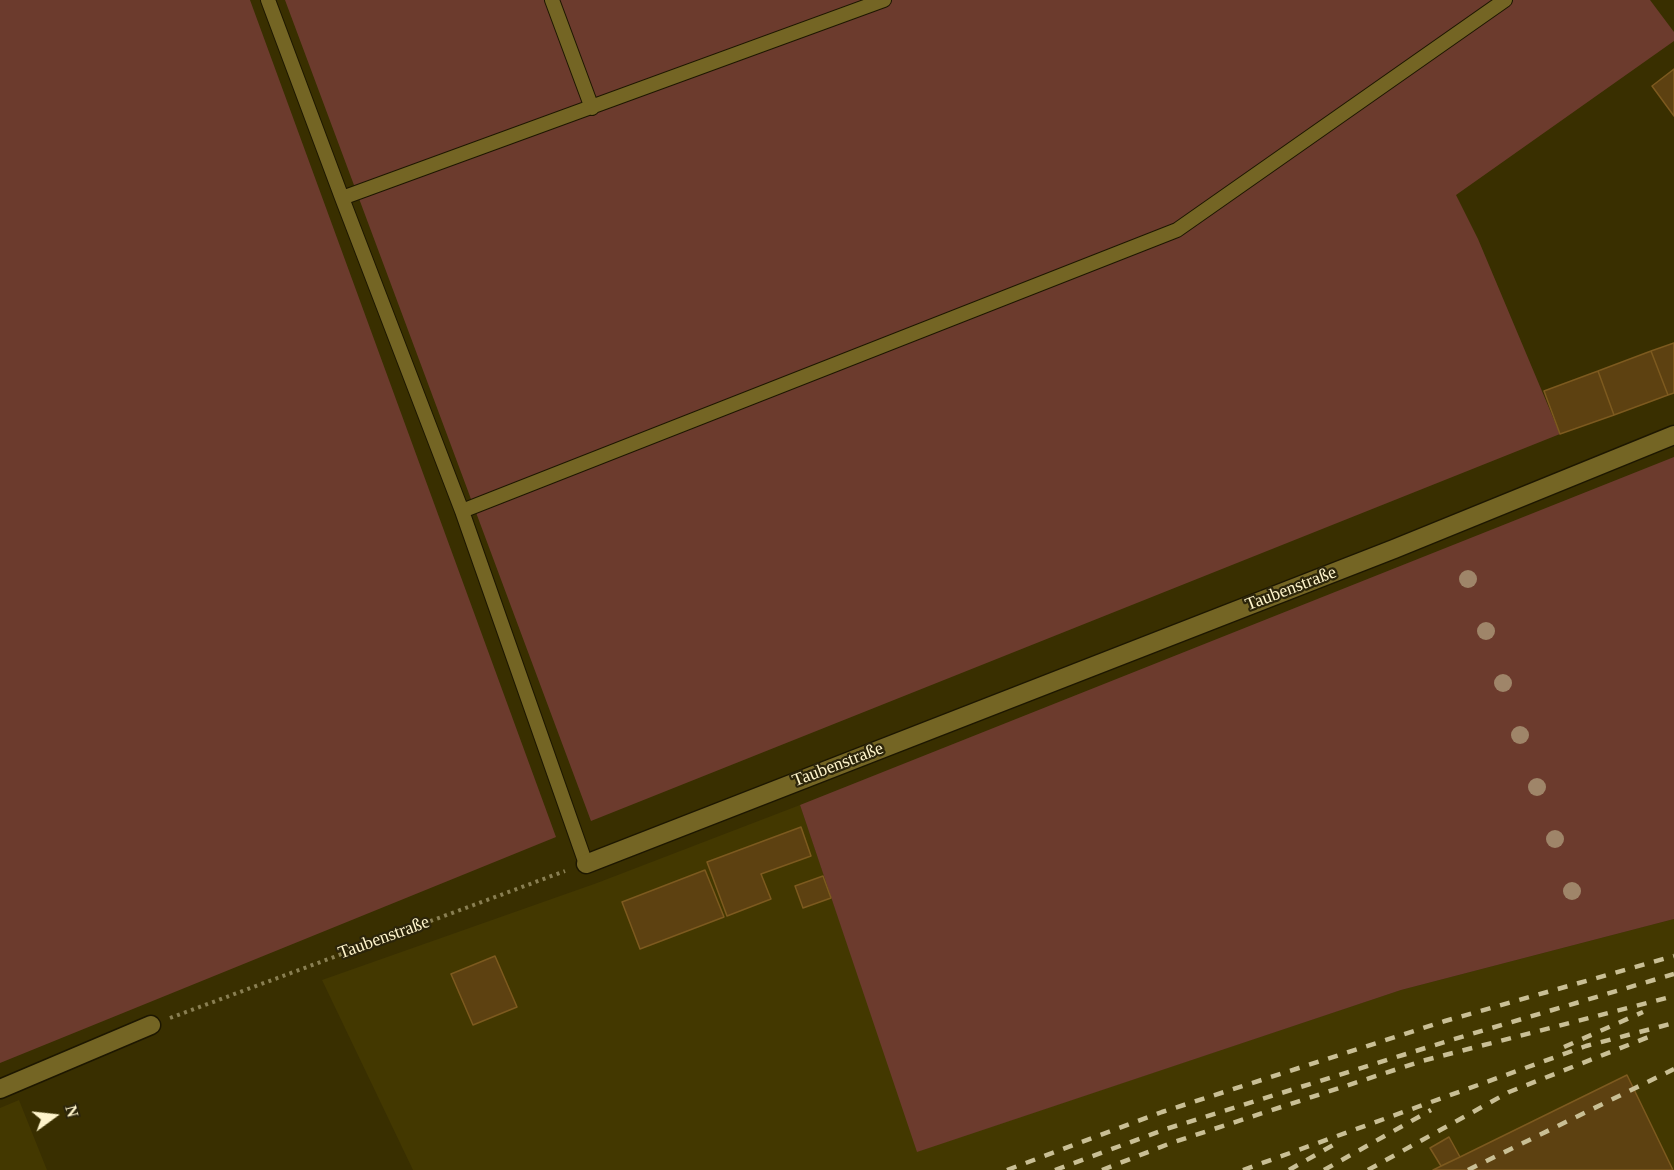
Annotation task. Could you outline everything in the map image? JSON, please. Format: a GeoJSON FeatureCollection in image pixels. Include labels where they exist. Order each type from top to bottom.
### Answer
{"type":"FeatureCollection","features":[{"type":"Feature","properties":{"kind":"street","name":"Taubenstraße"},"geometry":{"type":"LineString","coordinates":[[586,864],[1394,549],[1674,435]]}},
{"type":"Feature","properties":{"kind":"street"},"geometry":{"type":"LineString","coordinates":[[0,1089],[151,1025]]}},
{"type":"Feature","properties":{"kind":"lane"},"geometry":{"type":"LineString","coordinates":[[268,0],[462,511],[586,864]]}},
{"type":"Feature","properties":{"kind":"lane"},"geometry":{"type":"LineString","coordinates":[[552,0],[592,108]]}},
{"type":"Feature","properties":{"kind":"lane"},"geometry":{"type":"LineString","coordinates":[[342,198],[884,0]]}},
{"type":"Feature","properties":{"kind":"lane"},"geometry":{"type":"LineString","coordinates":[[462,511],[1177,230],[1505,0]]}},
{"type":"Feature","properties":{"kind":"path","name":"Taubenstraße"},"geometry":{"type":"LineString","coordinates":[[151,1025],[586,864]]}},
{"type":"Feature","properties":{"kind":"shaded area"},"geometry":{"type":"Polygon","coordinates":[[[0,0],[250,0],[556,837],[0,1063],[0,0]]]}},
{"type":"Feature","properties":{"kind":"shaded area"},"geometry":{"type":"Polygon","coordinates":[[[285,0],[1650,0],[1674,32],[1674,41],[1456,195],[1478,239],[1560,434],[591,821],[285,0]]]}},
{"type":"Feature","properties":{"kind":"shaded area"},"geometry":{"type":"Polygon","coordinates":[[[1674,457],[1674,919],[1401,990],[917,1152],[800,805],[1674,457]]]}},
{"type":"Feature","properties":{"kind":"shaded area"},"geometry":{"type":"Polygon","coordinates":[[[800,805],[918,1151],[1401,990],[1674,919],[1674,1170],[413,1170],[322,980],[597,883],[800,805]]]}},
{"type":"Feature","properties":{"kind":"shaded area"},"geometry":{"type":"Polygon","coordinates":[[[19,1100],[47,1170],[0,1170],[0,1108],[19,1100]]]}},
{"type":"Feature","properties":{"kind":"building"},"geometry":{"type":"Polygon","coordinates":[[[1674,69],[1674,116],[1652,86],[1674,69]]]}},
{"type":"Feature","properties":{"kind":"building"},"geometry":{"type":"Polygon","coordinates":[[[1674,343],[1674,393],[1668,395],[1651,351],[1674,343]]]}},
{"type":"Feature","properties":{"kind":"building"},"geometry":{"type":"Polygon","coordinates":[[[1651,351],[1668,395],[1614,415],[1598,371],[1651,351]]]}},
{"type":"Feature","properties":{"kind":"building"},"geometry":{"type":"Polygon","coordinates":[[[1598,371],[1614,415],[1560,434],[1544,391],[1598,371]]]}},
{"type":"Feature","properties":{"kind":"building"},"geometry":{"type":"Polygon","coordinates":[[[801,827],[811,856],[761,874],[771,899],[727,916],[707,862],[801,827]]]}},
{"type":"Feature","properties":{"kind":"building"},"geometry":{"type":"Polygon","coordinates":[[[705,870],[724,917],[640,949],[622,902],[705,870]]]}},
{"type":"Feature","properties":{"kind":"building"},"geometry":{"type":"Polygon","coordinates":[[[823,876],[831,898],[803,908],[795,886],[823,876]]]}},
{"type":"Feature","properties":{"kind":"building"},"geometry":{"type":"Polygon","coordinates":[[[495,956],[517,1007],[473,1025],[451,974],[495,956]]]}},
{"type":"Feature","properties":{"kind":"building"},"geometry":{"type":"Polygon","coordinates":[[[1627,1075],[1673,1170],[1433,1170],[1460,1157],[1627,1075]]]}},
{"type":"Feature","properties":{"kind":"building"},"geometry":{"type":"Polygon","coordinates":[[[1449,1137],[1460,1157],[1441,1166],[1430,1148],[1449,1137]]]}},
{"type":"Feature","properties":{"kind":"railway"},"geometry":{"type":"LineString","coordinates":[[1007,1170],[1162,1112],[1445,1021],[1674,956]]}},
{"type":"Feature","properties":{"kind":"railway"},"geometry":{"type":"LineString","coordinates":[[1055,1170],[1166,1129],[1451,1040],[1674,974]]}},
{"type":"Feature","properties":{"kind":"railway"},"geometry":{"type":"LineString","coordinates":[[1102,1170],[1171,1143],[1422,1061],[1674,996]]}},
{"type":"Feature","properties":{"kind":"railway"},"geometry":{"type":"LineString","coordinates":[[1564,1047],[1643,1012]]}},
{"type":"Feature","properties":{"kind":"railway"},"geometry":{"type":"LineString","coordinates":[[1243,1170],[1586,1046],[1674,1023]]}},
{"type":"Feature","properties":{"kind":"railway"},"geometry":{"type":"LineString","coordinates":[[1368,1170],[1509,1092],[1651,1036]]}},
{"type":"Feature","properties":{"kind":"railway"},"geometry":{"type":"LineString","coordinates":[[1468,1170],[1674,1069]]}},
{"type":"Feature","properties":{"kind":"railway"},"geometry":{"type":"LineString","coordinates":[[1324,1170],[1431,1110]]}},
{"type":"Feature","properties":{"kind":"railway"},"geometry":{"type":"LineString","coordinates":[[1289,1170],[1335,1144]]}}]}
